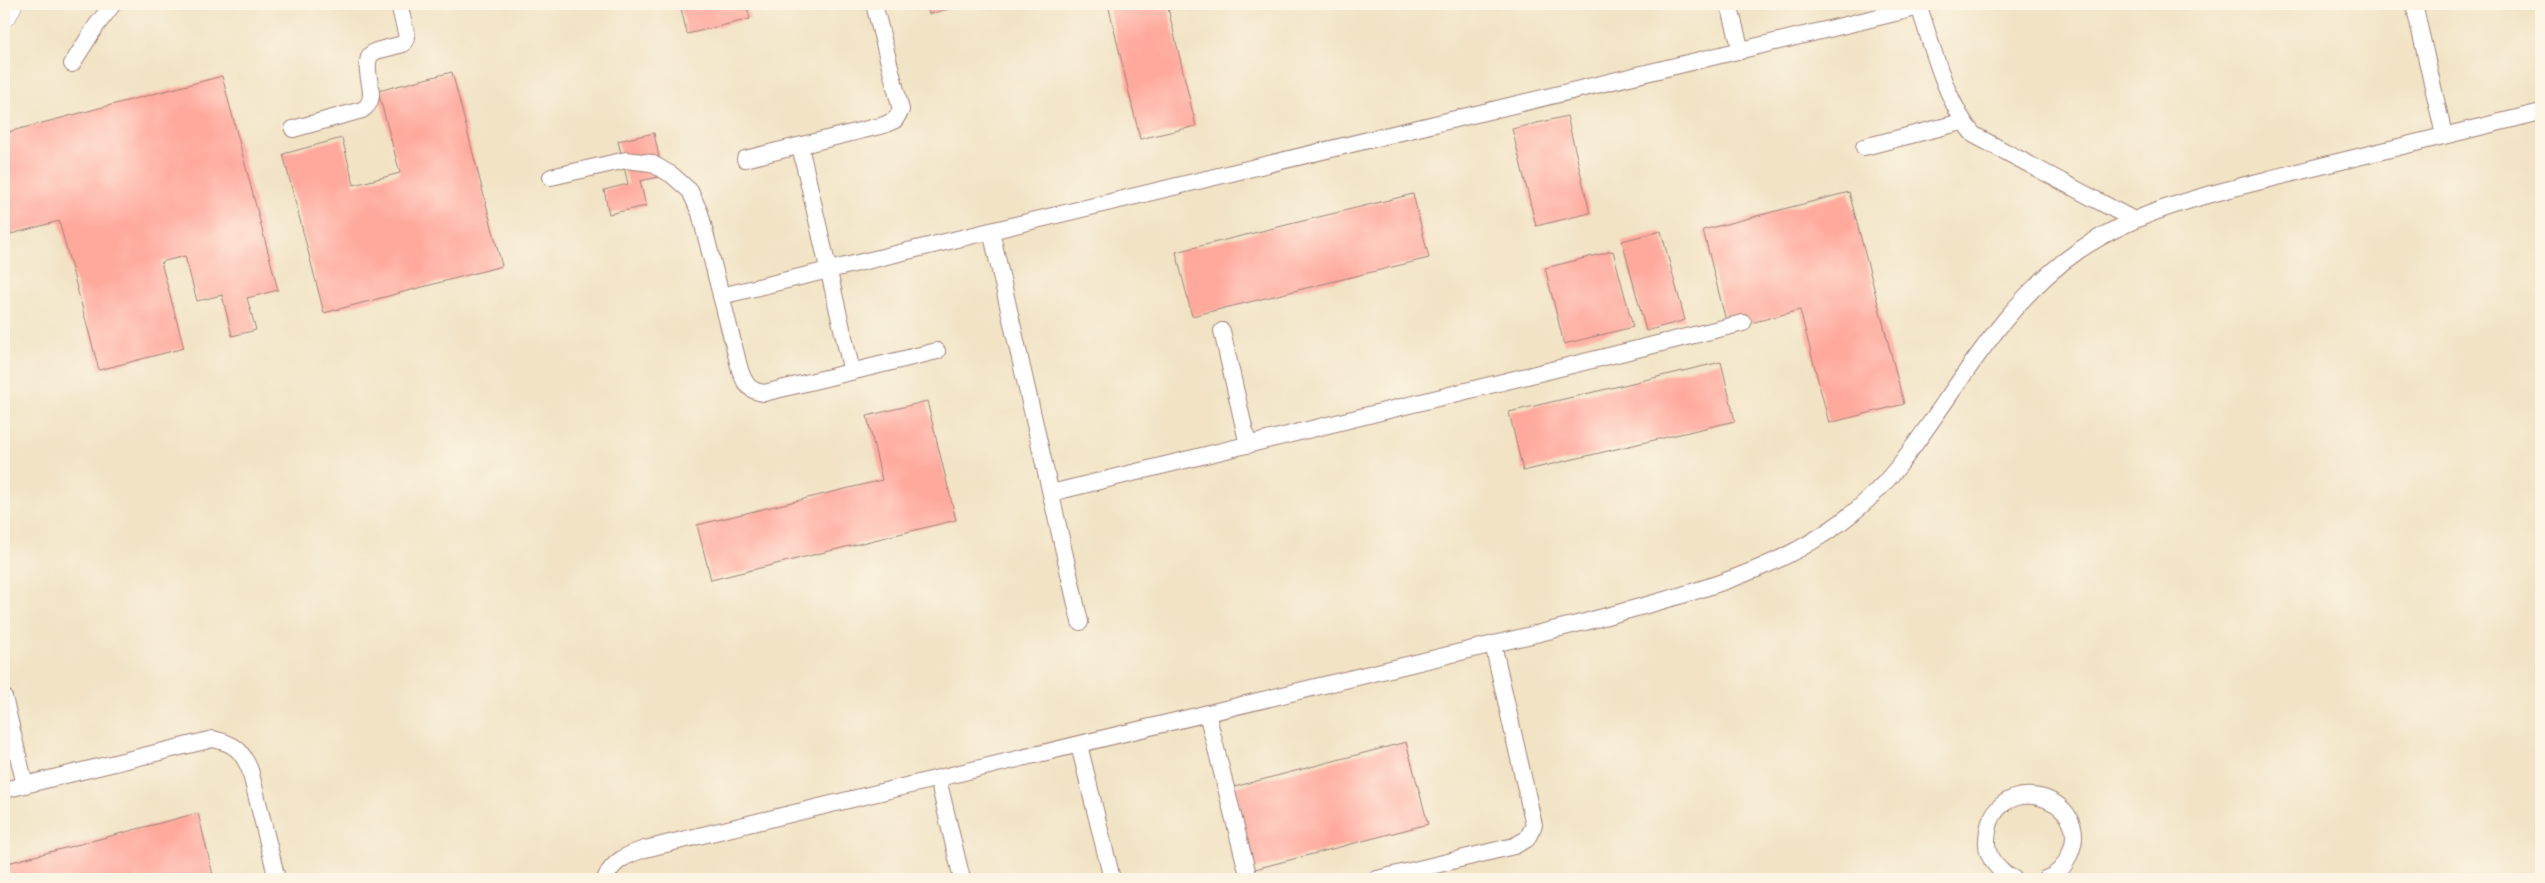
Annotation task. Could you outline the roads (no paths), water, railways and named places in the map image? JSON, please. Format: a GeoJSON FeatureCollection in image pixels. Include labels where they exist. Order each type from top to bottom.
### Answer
{"type":"FeatureCollection","features":[{"type":"Feature","properties":{"kind":"street"},"geometry":{"type":"LineString","coordinates":[[4,12],[8,4]]}},
{"type":"Feature","properties":{"kind":"lane"},"geometry":{"type":"LineString","coordinates":[[72,64],[96,26],[113,4]]}},
{"type":"Feature","properties":{"kind":"lane"},"geometry":{"type":"LineString","coordinates":[[293,129],[362,110],[369,106],[372,99],[366,69],[370,56],[376,51],[403,44],[407,37],[399,4]]}},
{"type":"Feature","properties":{"kind":"lane"},"geometry":{"type":"LineString","coordinates":[[745,159],[884,125],[895,120],[901,110],[874,4]]}},
{"type":"Feature","properties":{"kind":"lane"},"geometry":{"type":"LineString","coordinates":[[1729,4],[1741,51]]}},
{"type":"Feature","properties":{"kind":"lane"},"geometry":{"type":"LineString","coordinates":[[2414,4],[2444,135]]}},
{"type":"Feature","properties":{"kind":"lane"},"geometry":{"type":"LineString","coordinates":[[721,296],[1741,51],[1919,6],[1962,122],[1974,135],[2134,220]]}},
{"type":"Feature","properties":{"kind":"lane"},"geometry":{"type":"LineString","coordinates":[[605,879],[610,869],[625,855],[645,849],[1585,622],[1717,586],[1768,566],[1815,540],[1859,508],[1896,469],[1996,333],[2033,288],[2078,251],[2134,220],[2196,198],[2541,112]]}},
{"type":"Feature","properties":{"kind":"lane"},"geometry":{"type":"LineString","coordinates":[[1864,147],[1962,122]]}},
{"type":"Feature","properties":{"kind":"lane"},"geometry":{"type":"LineString","coordinates":[[800,146],[852,372]]}},
{"type":"Feature","properties":{"kind":"lane"},"geometry":{"type":"LineString","coordinates":[[551,177],[626,160],[651,163],[672,175],[690,191],[700,213],[740,370],[745,383],[753,391],[764,393],[938,351]]}},
{"type":"Feature","properties":{"kind":"lane"},"geometry":{"type":"LineString","coordinates":[[991,231],[1080,622]]}},
{"type":"Feature","properties":{"kind":"lane"},"geometry":{"type":"LineString","coordinates":[[1050,493],[1743,323]]}},
{"type":"Feature","properties":{"kind":"lane"},"geometry":{"type":"LineString","coordinates":[[1222,331],[1248,444]]}},
{"type":"Feature","properties":{"kind":"lane"},"geometry":{"type":"LineString","coordinates":[[1378,879],[1514,846],[1527,839],[1534,825],[1493,644]]}},
{"type":"Feature","properties":{"kind":"lane"},"geometry":{"type":"LineString","coordinates":[[4,697],[24,785]]}},
{"type":"Feature","properties":{"kind":"lane"},"geometry":{"type":"LineString","coordinates":[[1207,713],[1248,879]]}},
{"type":"Feature","properties":{"kind":"lane"},"geometry":{"type":"LineString","coordinates":[[4,790],[213,739],[230,743],[243,754],[250,770],[277,879]]}},
{"type":"Feature","properties":{"kind":"lane"},"geometry":{"type":"LineString","coordinates":[[1079,745],[1112,879]]}},
{"type":"Feature","properties":{"kind":"lane"},"geometry":{"type":"LineString","coordinates":[[938,779],[962,879]]}},
{"type":"Feature","properties":{"kind":"lane"},"geometry":{"type":"LineString","coordinates":[[2014,879],[2003,874],[1992,861],[1986,844],[1988,827],[1995,812],[2008,800],[2025,795],[2042,796],[2057,804],[2068,816],[2074,833],[2072,850],[2065,866],[2050,879]]}}]}
